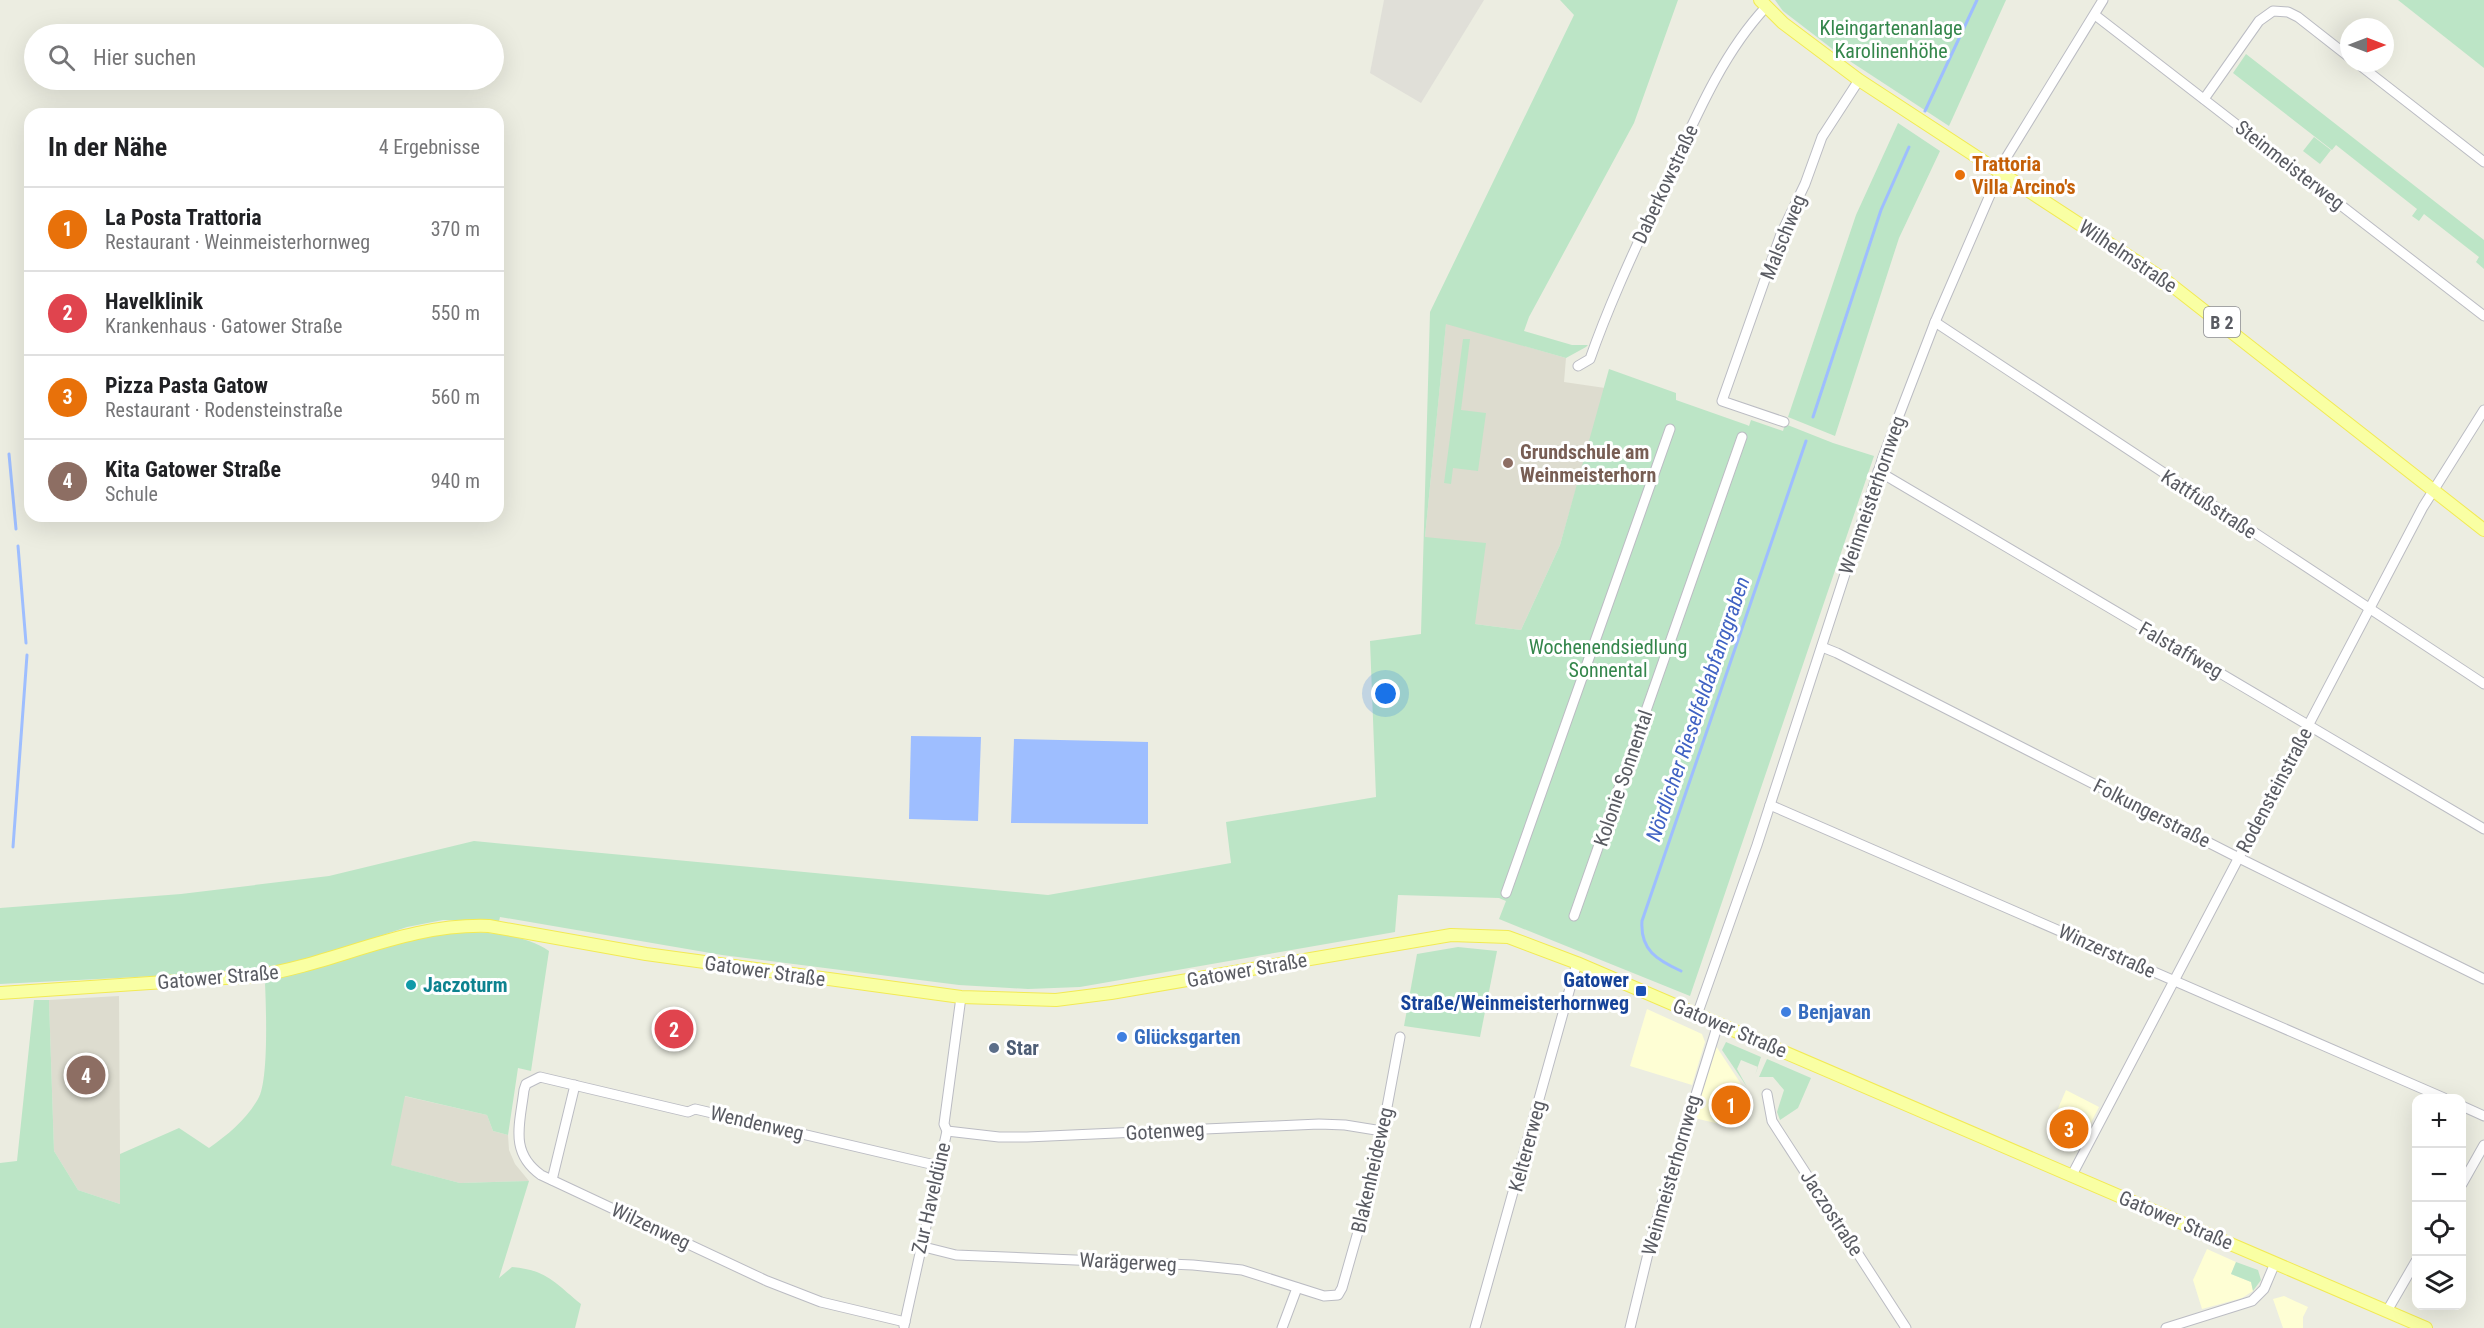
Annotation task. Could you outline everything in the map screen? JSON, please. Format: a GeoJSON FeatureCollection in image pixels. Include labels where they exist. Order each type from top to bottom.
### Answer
{"type":"FeatureCollection","features":[{"type":"Feature","properties":{"kind":"main road","name":"Wilhelmstraße"},"geometry":{"type":"LineString","coordinates":[[1763,3],[1818,51],[1858,80],[2094,232],[2190,298],[2484,530]]}},
{"type":"Feature","properties":{"kind":"main road","name":"Gatower Straße"},"geometry":{"type":"LineString","coordinates":[[0,993],[255,976],[294,969],[402,934],[435,927],[470,925],[506,928],[652,955],[961,997],[1056,1000],[1451,935],[1508,937],[1577,963],[2426,1328]]}},
{"type":"Feature","properties":{"kind":"street","name":"Weinmeisterhornweg"},"geometry":{"type":"LineString","coordinates":[[1697,1015],[1770,805],[1878,471],[1935,322],[1999,172],[2103,0]]}},
{"type":"Feature","properties":{"kind":"street","name":"Daberkowstraße"},"geometry":{"type":"LineString","coordinates":[[1578,366],[1590,359],[1613,296],[1711,91],[1763,3]]}},
{"type":"Feature","properties":{"kind":"street"},"geometry":{"type":"LineString","coordinates":[[2204,99],[2259,21],[2273,11],[2288,12],[2298,17],[2340,50]]}},
{"type":"Feature","properties":{"kind":"street","name":"Steinmeisterweg"},"geometry":{"type":"LineString","coordinates":[[2095,15],[2484,316]]}},
{"type":"Feature","properties":{"kind":"street"},"geometry":{"type":"LineString","coordinates":[[2369,72],[2484,162]]}},
{"type":"Feature","properties":{"kind":"street","name":"Malschweg"},"geometry":{"type":"LineString","coordinates":[[1784,422],[1722,401],[1781,234],[1805,184],[1822,137],[1858,80]]}},
{"type":"Feature","properties":{"kind":"street","name":"Kattfußstraße"},"geometry":{"type":"LineString","coordinates":[[1935,322],[2484,684]]}},
{"type":"Feature","properties":{"kind":"street","name":"Rodensteinstraße"},"geometry":{"type":"LineString","coordinates":[[2072,1175],[2432,490],[2484,410]]}},
{"type":"Feature","properties":{"kind":"street"},"geometry":{"type":"LineString","coordinates":[[1506,893],[1670,429]]}},
{"type":"Feature","properties":{"kind":"street","name":"Kolonie Sonnental"},"geometry":{"type":"LineString","coordinates":[[1574,916],[1742,437]]}},
{"type":"Feature","properties":{"kind":"street","name":"Falstaffweg"},"geometry":{"type":"LineString","coordinates":[[1878,471],[2484,829]]}},
{"type":"Feature","properties":{"kind":"street","name":"Folkungerstraße"},"geometry":{"type":"LineString","coordinates":[[1822,647],[2484,979]]}},
{"type":"Feature","properties":{"kind":"street","name":"Winzerstraße"},"geometry":{"type":"LineString","coordinates":[[1770,805],[2435,1094]]}},
{"type":"Feature","properties":{"kind":"street","name":"Keltererweg"},"geometry":{"type":"LineString","coordinates":[[1475,1328],[1577,963]]}},
{"type":"Feature","properties":{"kind":"street","name":"Zur Haveldüne"},"geometry":{"type":"LineString","coordinates":[[904,1325],[947,1131],[944,1124],[961,997]]}},
{"type":"Feature","properties":{"kind":"street","name":"Weinmeisterhornweg"},"geometry":{"type":"LineString","coordinates":[[1630,1328],[1654,1229],[1718,1024]]}},
{"type":"Feature","properties":{"kind":"street","name":"Blakenheideweg"},"geometry":{"type":"LineString","coordinates":[[1333,1296],[1338,1295],[1342,1288],[1374,1172],[1400,1037]]}},
{"type":"Feature","properties":{"kind":"street","name":"Wilzenweg"},"geometry":{"type":"LineString","coordinates":[[575,1085],[540,1077],[526,1084],[518,1138],[521,1152],[528,1165],[552,1180],[624,1213],[631,1219],[766,1281],[810,1298],[904,1325]]}},
{"type":"Feature","properties":{"kind":"street"},"geometry":{"type":"LineString","coordinates":[[552,1180],[575,1085]]}},
{"type":"Feature","properties":{"kind":"street","name":"Wendenweg"},"geometry":{"type":"LineString","coordinates":[[575,1085],[688,1112],[694,1109],[747,1120],[939,1166]]}},
{"type":"Feature","properties":{"kind":"street","name":"Jaczostraße"},"geometry":{"type":"LineString","coordinates":[[1767,1094],[1772,1121],[1906,1328]]}},
{"type":"Feature","properties":{"kind":"street"},"geometry":{"type":"LineString","coordinates":[[2466,1108],[2484,1116]]}},
{"type":"Feature","properties":{"kind":"street","name":"Gotenweg"},"geometry":{"type":"LineString","coordinates":[[947,1131],[999,1137],[1027,1137],[1319,1124],[1345,1125],[1382,1131]]}},
{"type":"Feature","properties":{"kind":"street"},"geometry":{"type":"LineString","coordinates":[[2466,1177],[2484,1145]]}},
{"type":"Feature","properties":{"kind":"street","name":"Warägerweg"},"geometry":{"type":"LineString","coordinates":[[920,1246],[956,1255],[1182,1264],[1242,1270],[1297,1288],[1333,1296]]}},
{"type":"Feature","properties":{"kind":"street"},"geometry":{"type":"LineString","coordinates":[[2166,1328],[2245,1305],[2264,1289],[2275,1263]]}},
{"type":"Feature","properties":{"kind":"street"},"geometry":{"type":"LineString","coordinates":[[2387,1311],[2412,1268]]}},
{"type":"Feature","properties":{"kind":"street"},"geometry":{"type":"LineString","coordinates":[[1282,1328],[1297,1288]]}},
{"type":"Feature","properties":{"kind":"shaded area"},"geometry":{"type":"Polygon","coordinates":[[[1384,0],[1484,0],[1421,103],[1370,73],[1384,0]]]}},
{"type":"Feature","properties":{"kind":"shaded area","name":"Grundschule am Weinmeisterhorn"},"geometry":{"type":"Polygon","coordinates":[[[1446,323],[1566,358],[1564,382],[1605,388],[1560,545],[1521,630],[1475,624],[1425,537],[1446,323]]]}},
{"type":"Feature","properties":{"kind":"shaded area"},"geometry":{"type":"Polygon","coordinates":[[[119,996],[120,1204],[78,1190],[54,1151],[49,1000],[119,996]]]}},
{"type":"Feature","properties":{"kind":"shaded area"},"geometry":{"type":"Polygon","coordinates":[[[1647,1009],[1702,1034],[1705,1042],[1692,1085],[1630,1066],[1647,1009]]]}},
{"type":"Feature","properties":{"kind":"shaded area"},"geometry":{"type":"Polygon","coordinates":[[[1716,1046],[1753,1102],[1720,1124],[1694,1118],[1716,1046]]]}},
{"type":"Feature","properties":{"kind":"shaded area"},"geometry":{"type":"Polygon","coordinates":[[[2066,1090],[2099,1107],[2080,1144],[2074,1146],[2047,1134],[2066,1090]]]}},
{"type":"Feature","properties":{"kind":"shaded area"},"geometry":{"type":"Polygon","coordinates":[[[404,1096],[487,1115],[493,1131],[508,1135],[509,1150],[515,1164],[529,1181],[460,1183],[390,1165],[404,1096]]]}},
{"type":"Feature","properties":{"kind":"shaded area"},"geometry":{"type":"Polygon","coordinates":[[[2207,1249],[2236,1262],[2231,1274],[2251,1282],[2253,1291],[2242,1298],[2202,1309],[2193,1280],[2207,1249]]]}},
{"type":"Feature","properties":{"kind":"shaded area"},"geometry":{"type":"Polygon","coordinates":[[[2284,1296],[2308,1307],[2303,1317],[2303,1328],[2283,1328],[2273,1299],[2284,1296]]]}},
{"type":"Feature","properties":{"kind":"green space","name":"Wochenendsiedlung Sonnental"},"geometry":{"type":"Polygon","coordinates":[[[1560,0],[1678,0],[1634,123],[1529,317],[1524,331],[1572,345],[1588,345],[1566,358],[1446,324],[1425,537],[1486,543],[1475,624],[1521,630],[1560,545],[1609,369],[1676,393],[1676,400],[1749,426],[1751,420],[1783,431],[1785,424],[1874,456],[1690,996],[1499,919],[1506,901],[1499,898],[1398,895],[1395,932],[1080,987],[1028,989],[959,985],[722,955],[500,917],[499,921],[443,920],[407,927],[314,958],[254,971],[0,984],[0,908],[181,894],[329,876],[474,841],[1048,895],[1231,863],[1226,822],[1376,797],[1370,641],[1421,634],[1430,312],[1574,15],[1560,0]]]}},
{"type":"Feature","properties":{"kind":"green space","name":"Kleingartenanlage Karolinenhöhe"},"geometry":{"type":"Polygon","coordinates":[[[1775,0],[2006,0],[1949,126],[1839,54],[1783,11],[1775,0]]]}},
{"type":"Feature","properties":{"kind":"green space"},"geometry":{"type":"Polygon","coordinates":[[[2398,0],[2484,0],[2484,68],[2398,0]]]}},
{"type":"Feature","properties":{"kind":"green space"},"geometry":{"type":"Polygon","coordinates":[[[2246,54],[2484,240],[2484,269],[2476,262],[2479,257],[2424,214],[2419,221],[2412,216],[2417,209],[2336,145],[2332,150],[2233,73],[2246,54]]]}},
{"type":"Feature","properties":{"kind":"green space"},"geometry":{"type":"Polygon","coordinates":[[[1898,123],[1940,151],[1899,238],[1835,436],[1788,417],[1856,215],[1898,123]]]}},
{"type":"Feature","properties":{"kind":"green space"},"geometry":{"type":"Polygon","coordinates":[[[2314,137],[2331,150],[2320,164],[2303,151],[2314,137]]]}},
{"type":"Feature","properties":{"kind":"green space"},"geometry":{"type":"Polygon","coordinates":[[[1463,339],[1470,339],[1461,410],[1486,413],[1478,471],[1453,468],[1451,484],[1444,483],[1463,339]]]}},
{"type":"Feature","properties":{"kind":"green space"},"geometry":{"type":"Polygon","coordinates":[[[443,932],[512,936],[538,944],[549,951],[531,1071],[518,1068],[508,1135],[493,1131],[487,1115],[405,1096],[391,1165],[460,1183],[529,1181],[499,1278],[512,1267],[534,1271],[550,1279],[581,1304],[575,1328],[0,1328],[0,1163],[17,1161],[34,1000],[49,1000],[54,1151],[78,1190],[120,1204],[120,1154],[179,1128],[209,1148],[237,1126],[253,1107],[262,1090],[264,1077],[265,983],[383,945],[443,932]]]}},
{"type":"Feature","properties":{"kind":"green space"},"geometry":{"type":"Polygon","coordinates":[[[1458,947],[1497,951],[1480,1037],[1404,1026],[1417,954],[1458,947]]]}},
{"type":"Feature","properties":{"kind":"green space"},"geometry":{"type":"Polygon","coordinates":[[[1726,1042],[1761,1057],[1758,1067],[1741,1060],[1737,1069],[1747,1087],[1722,1050],[1726,1042]]]}},
{"type":"Feature","properties":{"kind":"green space"},"geometry":{"type":"Polygon","coordinates":[[[1767,1059],[1811,1078],[1798,1108],[1780,1120],[1777,1112],[1784,1090],[1773,1077],[1759,1077],[1767,1059]]]}},
{"type":"Feature","properties":{"kind":"green space"},"geometry":{"type":"Polygon","coordinates":[[[2236,1262],[2258,1270],[2261,1280],[2253,1291],[2251,1282],[2231,1274],[2236,1262]]]}},
{"type":"Feature","properties":{"kind":"water"},"geometry":{"type":"Polygon","coordinates":[[[911,736],[981,737],[978,821],[909,819],[911,736]]]}},
{"type":"Feature","properties":{"kind":"water"},"geometry":{"type":"Polygon","coordinates":[[[1014,739],[1148,742],[1148,824],[1011,823],[1014,739]]]}},
{"type":"Feature","properties":{"kind":"waterway","name":"Nördlicher Rieselfeldabfanggraben"},"geometry":{"type":"LineString","coordinates":[[1925,111],[1977,0]]}},
{"type":"Feature","properties":{"kind":"waterway","name":"Nördlicher Rieselfeldabfanggraben"},"geometry":{"type":"LineString","coordinates":[[1813,417],[1881,210],[1909,147]]}},
{"type":"Feature","properties":{"kind":"waterway","name":"Nördlicher Rieselfeldabfanggraben"},"geometry":{"type":"LineString","coordinates":[[1681,971],[1664,963],[1647,947],[1642,931],[1642,921],[1806,441]]}},
{"type":"Feature","properties":{"kind":"waterway"},"geometry":{"type":"LineString","coordinates":[[9,454],[16,529]]}},
{"type":"Feature","properties":{"kind":"waterway"},"geometry":{"type":"LineString","coordinates":[[18,546],[26,643]]}},
{"type":"Feature","properties":{"kind":"waterway"},"geometry":{"type":"LineString","coordinates":[[13,847],[27,655]]}},
{"type":"Feature","properties":{"kind":"place","name":"Trattoria Villa Arcino's"},"geometry":{"type":"Point","coordinates":[1960,175]}},
{"type":"Feature","properties":{"kind":"place","name":"Grundschule am Weinmeisterhorn"},"geometry":{"type":"Point","coordinates":[1508,463]}},
{"type":"Feature","properties":{"kind":"place","name":"Jaczoturm"},"geometry":{"type":"Point","coordinates":[411,985]}},
{"type":"Feature","properties":{"kind":"place","name":"Gatower Straße/Weinmeisterhornweg"},"geometry":{"type":"Point","coordinates":[1641,991]}},
{"type":"Feature","properties":{"kind":"place","name":"Benjavan"},"geometry":{"type":"Point","coordinates":[1786,1012]}},
{"type":"Feature","properties":{"kind":"place","name":"Havelklinik"},"geometry":{"type":"Point","coordinates":[674,1029]}},
{"type":"Feature","properties":{"kind":"place","name":"Glücksgarten"},"geometry":{"type":"Point","coordinates":[1122,1037]}},
{"type":"Feature","properties":{"kind":"place","name":"Star"},"geometry":{"type":"Point","coordinates":[994,1048]}},
{"type":"Feature","properties":{"kind":"place","name":"Kita Gatower Straße"},"geometry":{"type":"Point","coordinates":[86,1075]}},
{"type":"Feature","properties":{"kind":"place","name":"La Posta Trattoria"},"geometry":{"type":"Point","coordinates":[1731,1105]}},
{"type":"Feature","properties":{"kind":"place","name":"Pizza Pasta Gatow"},"geometry":{"type":"Point","coordinates":[2069,1129]}}]}
